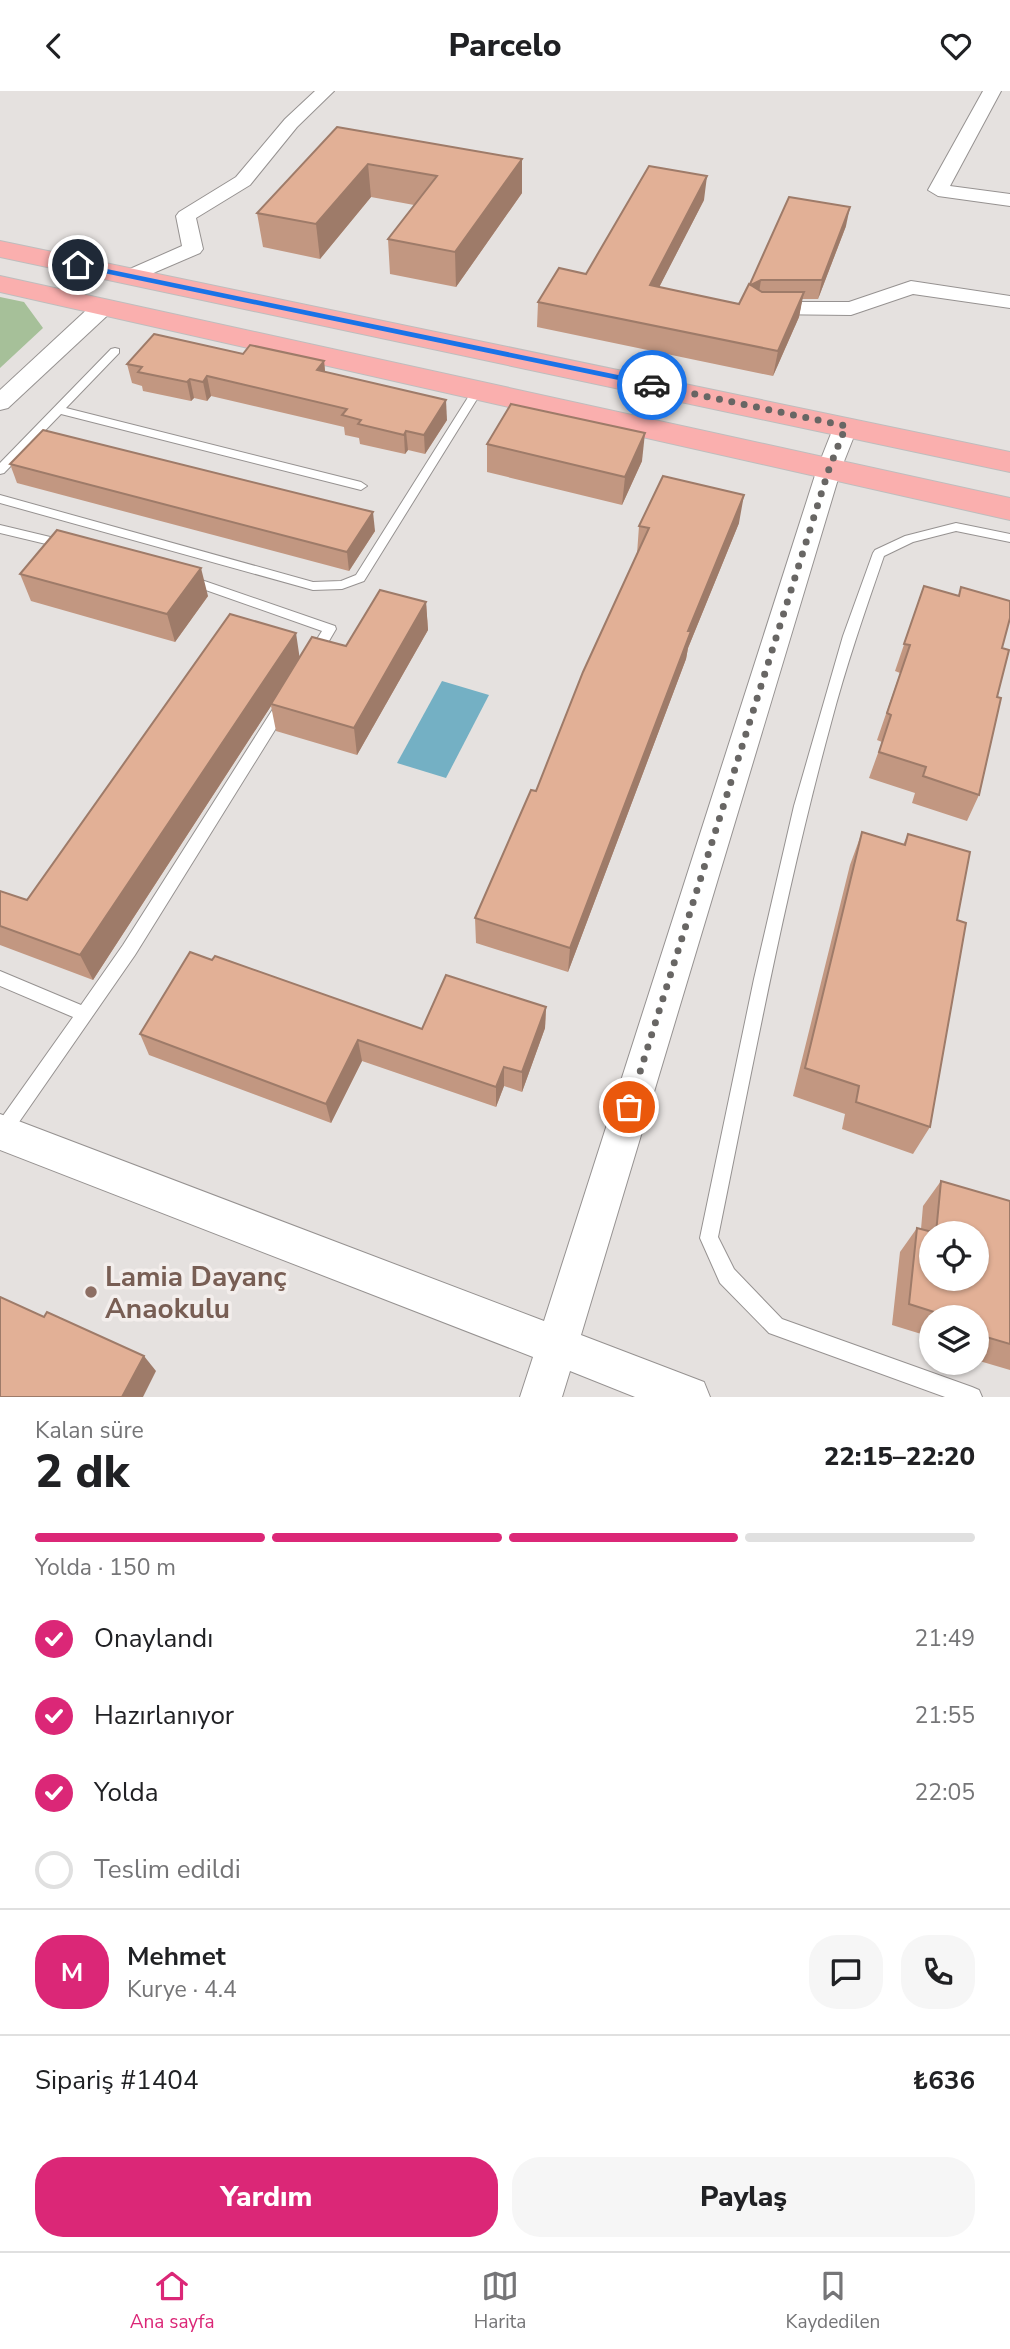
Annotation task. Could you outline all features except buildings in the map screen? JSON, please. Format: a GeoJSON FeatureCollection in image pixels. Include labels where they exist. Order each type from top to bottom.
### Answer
{"type":"FeatureCollection","features":[{"type":"Feature","properties":{"kind":"main road"},"geometry":{"type":"LineString","coordinates":[[0,249],[1010,462]]}},
{"type":"Feature","properties":{"kind":"main road"},"geometry":{"type":"LineString","coordinates":[[0,285],[1010,509]]}},
{"type":"Feature","properties":{"kind":"street"},"geometry":{"type":"LineString","coordinates":[[130,276],[193,249],[186,216],[243,181],[291,123],[325,91]]}},
{"type":"Feature","properties":{"kind":"street"},"geometry":{"type":"LineString","coordinates":[[992,91],[938,190],[1010,200]]}},
{"type":"Feature","properties":{"kind":"street"},"geometry":{"type":"LineString","coordinates":[[758,308],[851,309],[911,287],[1010,302]]}},
{"type":"Feature","properties":{"kind":"street"},"geometry":{"type":"LineString","coordinates":[[0,403],[102,307]]}},
{"type":"Feature","properties":{"kind":"street"},"geometry":{"type":"LineString","coordinates":[[541,1397],[554,1346],[829,469],[846,426]]}},
{"type":"Feature","properties":{"kind":"street"},"geometry":{"type":"LineString","coordinates":[[1,1132],[689,1397]]}},
{"type":"Feature","properties":{"kind":"lane"},"geometry":{"type":"LineString","coordinates":[[0,470],[115,351]]}},
{"type":"Feature","properties":{"kind":"lane"},"geometry":{"type":"LineString","coordinates":[[0,499],[313,586],[342,585],[360,578],[477,391]]}},
{"type":"Feature","properties":{"kind":"lane"},"geometry":{"type":"LineString","coordinates":[[59,410],[361,486]]}},
{"type":"Feature","properties":{"kind":"lane"},"geometry":{"type":"LineString","coordinates":[[972,1397],[776,1326],[726,1276],[709,1238],[800,815],[853,621],[879,553],[909,539],[956,527],[1010,538]]}},
{"type":"Feature","properties":{"kind":"lane"},"geometry":{"type":"LineString","coordinates":[[0,529],[78,548]]}},
{"type":"Feature","properties":{"kind":"lane"},"geometry":{"type":"LineString","coordinates":[[168,573],[330,629],[309,664]]}},
{"type":"Feature","properties":{"kind":"lane"},"geometry":{"type":"LineString","coordinates":[[1,1132],[129,950],[295,687]]}},
{"type":"Feature","properties":{"kind":"lane"},"geometry":{"type":"LineString","coordinates":[[0,978],[84,1014]]}},
{"type":"Feature","properties":{"kind":"green space"},"geometry":{"type":"Polygon","coordinates":[[[0,297],[24,302],[43,328],[0,368],[0,297]]]}},
{"type":"Feature","properties":{"kind":"water"},"geometry":{"type":"Polygon","coordinates":[[[442,681],[489,695],[446,778],[397,763],[442,681]]]}},
{"type":"Feature","properties":{"kind":"way so far"},"geometry":{"type":"LineString","coordinates":[[629,1107],[829,469],[846,426],[652,385]]}},
{"type":"Feature","properties":{"kind":"place","name":"Lamia Dayanç Anaokulu"},"geometry":{"type":"Point","coordinates":[91,1292]}},
{"type":"Feature","properties":{"kind":"route"},"geometry":{"type":"LineString","coordinates":[[78,265],[652,385]]}}]}
